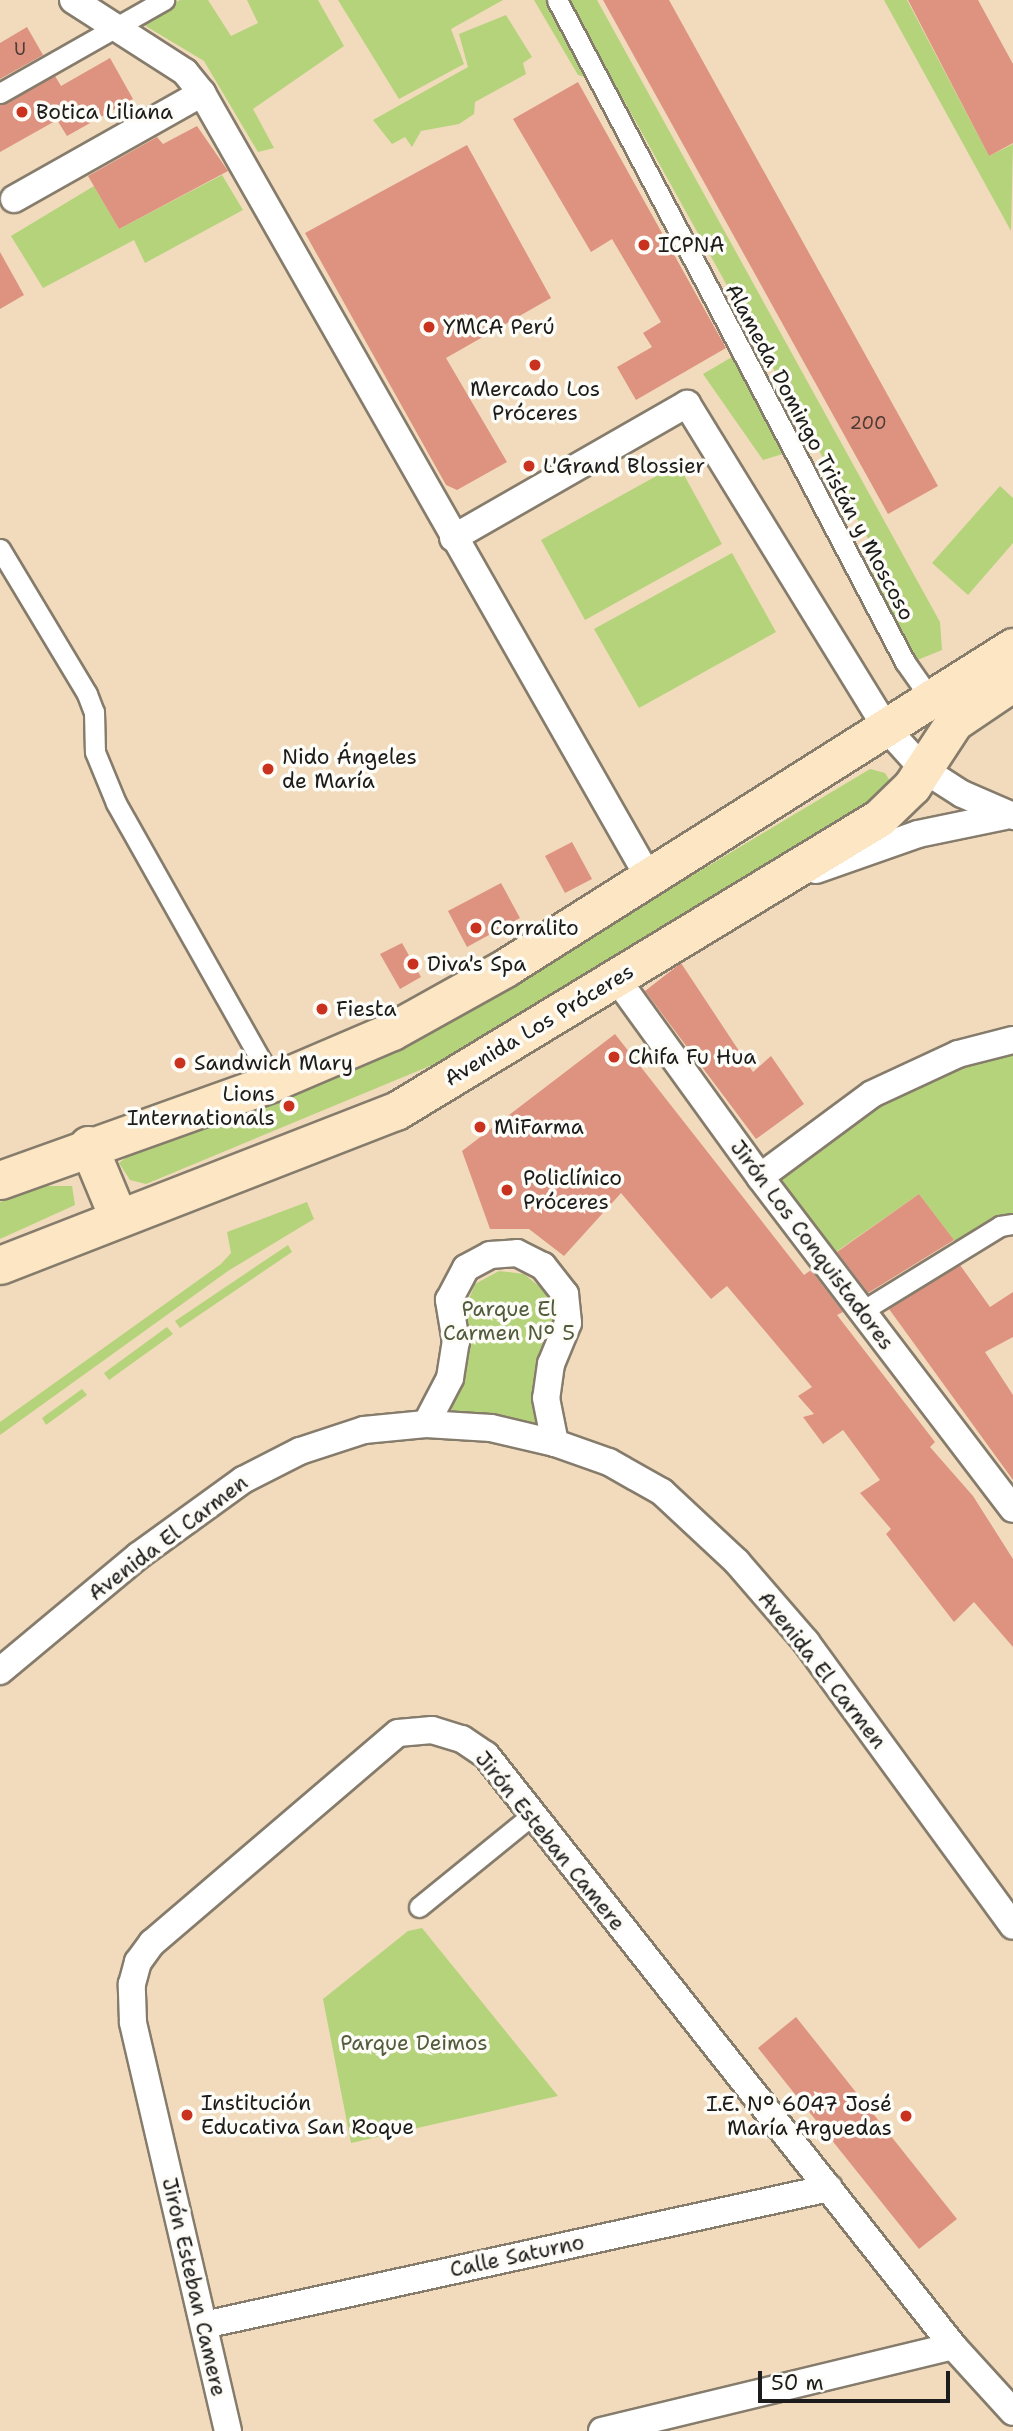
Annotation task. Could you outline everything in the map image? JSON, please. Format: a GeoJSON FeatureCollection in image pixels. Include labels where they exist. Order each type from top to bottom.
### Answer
{"type":"FeatureCollection","features":[{"type":"Feature","properties":{"kind":"main road"},"geometry":{"type":"LineString","coordinates":[[0,1180],[88,1146],[274,1082],[392,1031],[649,878],[1013,647]]}},
{"type":"Feature","properties":{"kind":"main road","name":"Avenida Los Próceres"},"geometry":{"type":"LineString","coordinates":[[0,1265],[396,1111],[775,884],[879,818],[900,801],[954,722],[1013,682]]}},
{"type":"Feature","properties":{"kind":"main road"},"geometry":{"type":"LineString","coordinates":[[88,1146],[118,1217]]}},
{"type":"Feature","properties":{"kind":"street"},"geometry":{"type":"LineString","coordinates":[[73,0],[114,29],[185,72],[202,93],[649,878]]}},
{"type":"Feature","properties":{"kind":"street"},"geometry":{"type":"LineString","coordinates":[[0,93],[164,0]]}},
{"type":"Feature","properties":{"kind":"street","name":"Alameda Domingo Tristán y Moscoso"},"geometry":{"type":"LineString","coordinates":[[557,0],[905,662],[931,699]]}},
{"type":"Feature","properties":{"kind":"street"},"geometry":{"type":"LineString","coordinates":[[14,199],[202,93]]}},
{"type":"Feature","properties":{"kind":"street"},"geometry":{"type":"LineString","coordinates":[[453,538],[687,404],[886,728],[923,769],[1009,816]]}},
{"type":"Feature","properties":{"kind":"street"},"geometry":{"type":"LineString","coordinates":[[0,549],[88,694],[94,712],[95,752],[116,803],[274,1082]]}},
{"type":"Feature","properties":{"kind":"street"},"geometry":{"type":"LineString","coordinates":[[775,884],[918,834],[1009,816]]}},
{"type":"Feature","properties":{"kind":"street","name":"Jirón Los Conquistadores"},"geometry":{"type":"LineString","coordinates":[[616,978],[760,1177],[1013,1509]]}},
{"type":"Feature","properties":{"kind":"street"},"geometry":{"type":"LineString","coordinates":[[760,1177],[872,1094],[958,1054],[1013,1040]]}},
{"type":"Feature","properties":{"kind":"street"},"geometry":{"type":"LineString","coordinates":[[862,1311],[1000,1226],[1013,1224]]}},
{"type":"Feature","properties":{"kind":"street"},"geometry":{"type":"LineString","coordinates":[[426,1424],[450,1378],[456,1342],[449,1300],[467,1268],[490,1255],[517,1253],[543,1266],[565,1294],[568,1323],[551,1364],[546,1398],[555,1443]]}},
{"type":"Feature","properties":{"kind":"street","name":"Avenida El Carmen"},"geometry":{"type":"LineString","coordinates":[[0,1671],[138,1556],[243,1480],[300,1451],[364,1430],[426,1424],[491,1428],[555,1443],[609,1462],[662,1492],[737,1562],[806,1642],[1013,1926]]}},
{"type":"Feature","properties":{"kind":"street","name":"Jirón Esteban Camere"},"geometry":{"type":"LineString","coordinates":[[228,2431],[132,2022],[132,1984],[138,1962],[152,1942],[398,1733],[432,1730],[462,1739],[486,1755],[531,1816],[830,2188],[953,2346],[1013,2412]]}},
{"type":"Feature","properties":{"kind":"street"},"geometry":{"type":"LineString","coordinates":[[419,1908],[531,1816]]}},
{"type":"Feature","properties":{"kind":"street","name":"Calle Saturno"},"geometry":{"type":"LineString","coordinates":[[204,2325],[830,2188]]}},
{"type":"Feature","properties":{"kind":"street"},"geometry":{"type":"LineString","coordinates":[[602,2431],[953,2346]]}},
{"type":"Feature","properties":{"kind":"green space"},"geometry":{"type":"Polygon","coordinates":[[[180,0],[208,0],[231,36],[258,23],[247,0],[318,0],[344,46],[253,109],[274,148],[258,152],[204,61],[139,22],[180,0]]]}},
{"type":"Feature","properties":{"kind":"green space"},"geometry":{"type":"Polygon","coordinates":[[[338,0],[503,0],[451,29],[464,64],[399,99],[338,0]]]}},
{"type":"Feature","properties":{"kind":"green space"},"geometry":{"type":"Polygon","coordinates":[[[534,0],[548,0],[591,79],[578,75],[534,0]]]}},
{"type":"Feature","properties":{"kind":"green space"},"geometry":{"type":"Polygon","coordinates":[[[568,0],[597,0],[940,622],[942,650],[910,663],[872,595],[871,544],[568,0]]]}},
{"type":"Feature","properties":{"kind":"green space"},"geometry":{"type":"Polygon","coordinates":[[[884,0],[907,0],[989,156],[1013,144],[1011,231],[884,0]]]}},
{"type":"Feature","properties":{"kind":"green space"},"geometry":{"type":"Polygon","coordinates":[[[506,15],[532,57],[523,63],[526,74],[475,102],[474,114],[459,124],[421,131],[412,147],[405,137],[392,144],[373,120],[468,67],[459,34],[506,15]]]}},
{"type":"Feature","properties":{"kind":"green space"},"geometry":{"type":"Polygon","coordinates":[[[222,175],[243,210],[145,263],[134,240],[43,288],[11,236],[94,186],[119,229],[222,175]]]}},
{"type":"Feature","properties":{"kind":"green space"},"geometry":{"type":"Polygon","coordinates":[[[732,357],[786,453],[763,460],[703,374],[732,357]]]}},
{"type":"Feature","properties":{"kind":"green space"},"geometry":{"type":"Polygon","coordinates":[[[678,464],[722,544],[585,620],[541,540],[678,464]]]}},
{"type":"Feature","properties":{"kind":"green space"},"geometry":{"type":"Polygon","coordinates":[[[1000,486],[1013,498],[1013,543],[968,595],[932,563],[1000,486]]]}},
{"type":"Feature","properties":{"kind":"green space"},"geometry":{"type":"Polygon","coordinates":[[[732,553],[776,632],[639,708],[594,629],[732,553]]]}},
{"type":"Feature","properties":{"kind":"green space"},"geometry":{"type":"Polygon","coordinates":[[[870,769],[885,773],[890,781],[882,798],[449,1058],[146,1184],[130,1180],[119,1163],[140,1147],[450,1021],[870,769]]]}},
{"type":"Feature","properties":{"kind":"green space"},"geometry":{"type":"Polygon","coordinates":[[[1013,1040],[1013,1219],[957,1244],[919,1194],[823,1261],[760,1177],[872,1094],[1013,1040]]]}},
{"type":"Feature","properties":{"kind":"green space"},"geometry":{"type":"Polygon","coordinates":[[[39,1186],[72,1186],[75,1205],[0,1239],[0,1202],[39,1186]]]}},
{"type":"Feature","properties":{"kind":"green space"},"geometry":{"type":"Polygon","coordinates":[[[307,1202],[314,1219],[228,1271],[0,1435],[0,1422],[221,1264],[231,1253],[227,1232],[307,1202]]]}},
{"type":"Feature","properties":{"kind":"green space"},"geometry":{"type":"Polygon","coordinates":[[[288,1245],[292,1252],[180,1328],[175,1321],[288,1245]]]}},
{"type":"Feature","properties":{"kind":"green space","name":"Parque El Carmen N° 5"},"geometry":{"type":"Polygon","coordinates":[[[499,1271],[524,1274],[545,1291],[553,1315],[553,1336],[536,1364],[533,1394],[540,1422],[532,1426],[455,1413],[448,1404],[466,1371],[465,1309],[475,1284],[499,1271]]]}},
{"type":"Feature","properties":{"kind":"green space"},"geometry":{"type":"Polygon","coordinates":[[[167,1327],[173,1334],[109,1380],[104,1373],[167,1327]]]}},
{"type":"Feature","properties":{"kind":"green space"},"geometry":{"type":"Polygon","coordinates":[[[82,1389],[87,1395],[46,1425],[42,1418],[82,1389]]]}},
{"type":"Feature","properties":{"kind":"green space","name":"Parque Deimos"},"geometry":{"type":"Polygon","coordinates":[[[422,1928],[558,2096],[351,2143],[323,1999],[408,1931],[422,1928]]]}},
{"type":"Feature","properties":{"kind":"building"},"geometry":{"type":"Polygon","coordinates":[[[603,0],[669,0],[938,486],[888,514],[603,0]]]}},
{"type":"Feature","properties":{"kind":"building"},"geometry":{"type":"Polygon","coordinates":[[[908,0],[978,0],[1013,64],[1013,143],[989,156],[908,0]]]}},
{"type":"Feature","properties":{"kind":"building"},"geometry":{"type":"Polygon","coordinates":[[[27,27],[43,55],[0,79],[0,43],[27,27]]]}},
{"type":"Feature","properties":{"kind":"building"},"geometry":{"type":"Polygon","coordinates":[[[110,58],[133,99],[67,136],[57,120],[0,152],[0,105],[55,76],[61,86],[110,58]]]}},
{"type":"Feature","properties":{"kind":"building","name":"ICPNA"},"geometry":{"type":"Polygon","coordinates":[[[578,82],[726,348],[636,400],[617,367],[652,347],[643,333],[661,322],[612,239],[591,252],[513,119],[578,82]]]}},
{"type":"Feature","properties":{"kind":"building"},"geometry":{"type":"Polygon","coordinates":[[[197,126],[228,171],[119,229],[88,176],[157,137],[163,144],[197,126]]]}},
{"type":"Feature","properties":{"kind":"building","name":"YMCA Perú"},"geometry":{"type":"Polygon","coordinates":[[[467,145],[551,298],[446,358],[507,462],[457,490],[446,485],[305,233],[467,145]]]}},
{"type":"Feature","properties":{"kind":"building"},"geometry":{"type":"Polygon","coordinates":[[[0,252],[24,295],[0,309],[0,252]]]}},
{"type":"Feature","properties":{"kind":"building"},"geometry":{"type":"Polygon","coordinates":[[[572,842],[592,879],[565,893],[545,856],[572,842]]]}},
{"type":"Feature","properties":{"kind":"building"},"geometry":{"type":"Polygon","coordinates":[[[501,883],[520,918],[467,947],[448,911],[501,883]]]}},
{"type":"Feature","properties":{"kind":"building"},"geometry":{"type":"Polygon","coordinates":[[[402,943],[421,977],[400,989],[380,954],[402,943]]]}},
{"type":"Feature","properties":{"kind":"building"},"geometry":{"type":"Polygon","coordinates":[[[681,963],[753,1072],[771,1056],[804,1104],[756,1139],[645,991],[681,963]]]}},
{"type":"Feature","properties":{"kind":"building"},"geometry":{"type":"Polygon","coordinates":[[[615,1034],[804,1275],[811,1270],[843,1312],[837,1315],[935,1442],[930,1447],[973,1496],[1013,1559],[1013,1647],[974,1602],[954,1622],[886,1534],[891,1529],[860,1493],[880,1480],[843,1430],[823,1444],[803,1417],[814,1414],[798,1396],[812,1387],[727,1286],[711,1299],[621,1193],[564,1256],[529,1229],[490,1229],[462,1151],[615,1034]]]}},
{"type":"Feature","properties":{"kind":"building"},"geometry":{"type":"Polygon","coordinates":[[[919,1194],[954,1240],[868,1293],[837,1252],[919,1194]]]}},
{"type":"Feature","properties":{"kind":"building"},"geometry":{"type":"Polygon","coordinates":[[[960,1265],[990,1307],[1013,1292],[1013,1337],[985,1352],[1013,1395],[1013,1480],[889,1309],[960,1265]]]}},
{"type":"Feature","properties":{"kind":"building"},"geometry":{"type":"Polygon","coordinates":[[[796,2017],[957,2219],[919,2249],[758,2048],[796,2017]]]}},
{"type":"Feature","properties":{"kind":"place","name":"Botica Liliana"},"geometry":{"type":"Point","coordinates":[22,112]}},
{"type":"Feature","properties":{"kind":"place","name":"ICPNA"},"geometry":{"type":"Point","coordinates":[644,245]}},
{"type":"Feature","properties":{"kind":"place","name":"YMCA Perú"},"geometry":{"type":"Point","coordinates":[429,327]}},
{"type":"Feature","properties":{"kind":"place","name":"Mercado Los Próceres"},"geometry":{"type":"Point","coordinates":[535,365]}},
{"type":"Feature","properties":{"kind":"place","name":"L'Grand Blossier"},"geometry":{"type":"Point","coordinates":[529,466]}},
{"type":"Feature","properties":{"kind":"place","name":"Nido Ángeles de María"},"geometry":{"type":"Point","coordinates":[268,769]}},
{"type":"Feature","properties":{"kind":"place","name":"Corralito"},"geometry":{"type":"Point","coordinates":[476,928]}},
{"type":"Feature","properties":{"kind":"place","name":"Diva's Spa"},"geometry":{"type":"Point","coordinates":[413,964]}},
{"type":"Feature","properties":{"kind":"place","name":"Fiesta"},"geometry":{"type":"Point","coordinates":[322,1009]}},
{"type":"Feature","properties":{"kind":"place","name":"Chifa Fu Hua"},"geometry":{"type":"Point","coordinates":[614,1057]}},
{"type":"Feature","properties":{"kind":"place","name":"Sandwich Mary"},"geometry":{"type":"Point","coordinates":[180,1063]}},
{"type":"Feature","properties":{"kind":"place","name":"Lions Internationals"},"geometry":{"type":"Point","coordinates":[289,1106]}},
{"type":"Feature","properties":{"kind":"place","name":"MiFarma"},"geometry":{"type":"Point","coordinates":[480,1127]}},
{"type":"Feature","properties":{"kind":"place","name":"Policlínico Próceres"},"geometry":{"type":"Point","coordinates":[507,1190]}},
{"type":"Feature","properties":{"kind":"place","name":"Institución Educativa San Roque"},"geometry":{"type":"Point","coordinates":[187,2115]}},
{"type":"Feature","properties":{"kind":"place","name":"I.E. N° 6047 José María Arguedas"},"geometry":{"type":"Point","coordinates":[906,2116]}}]}
